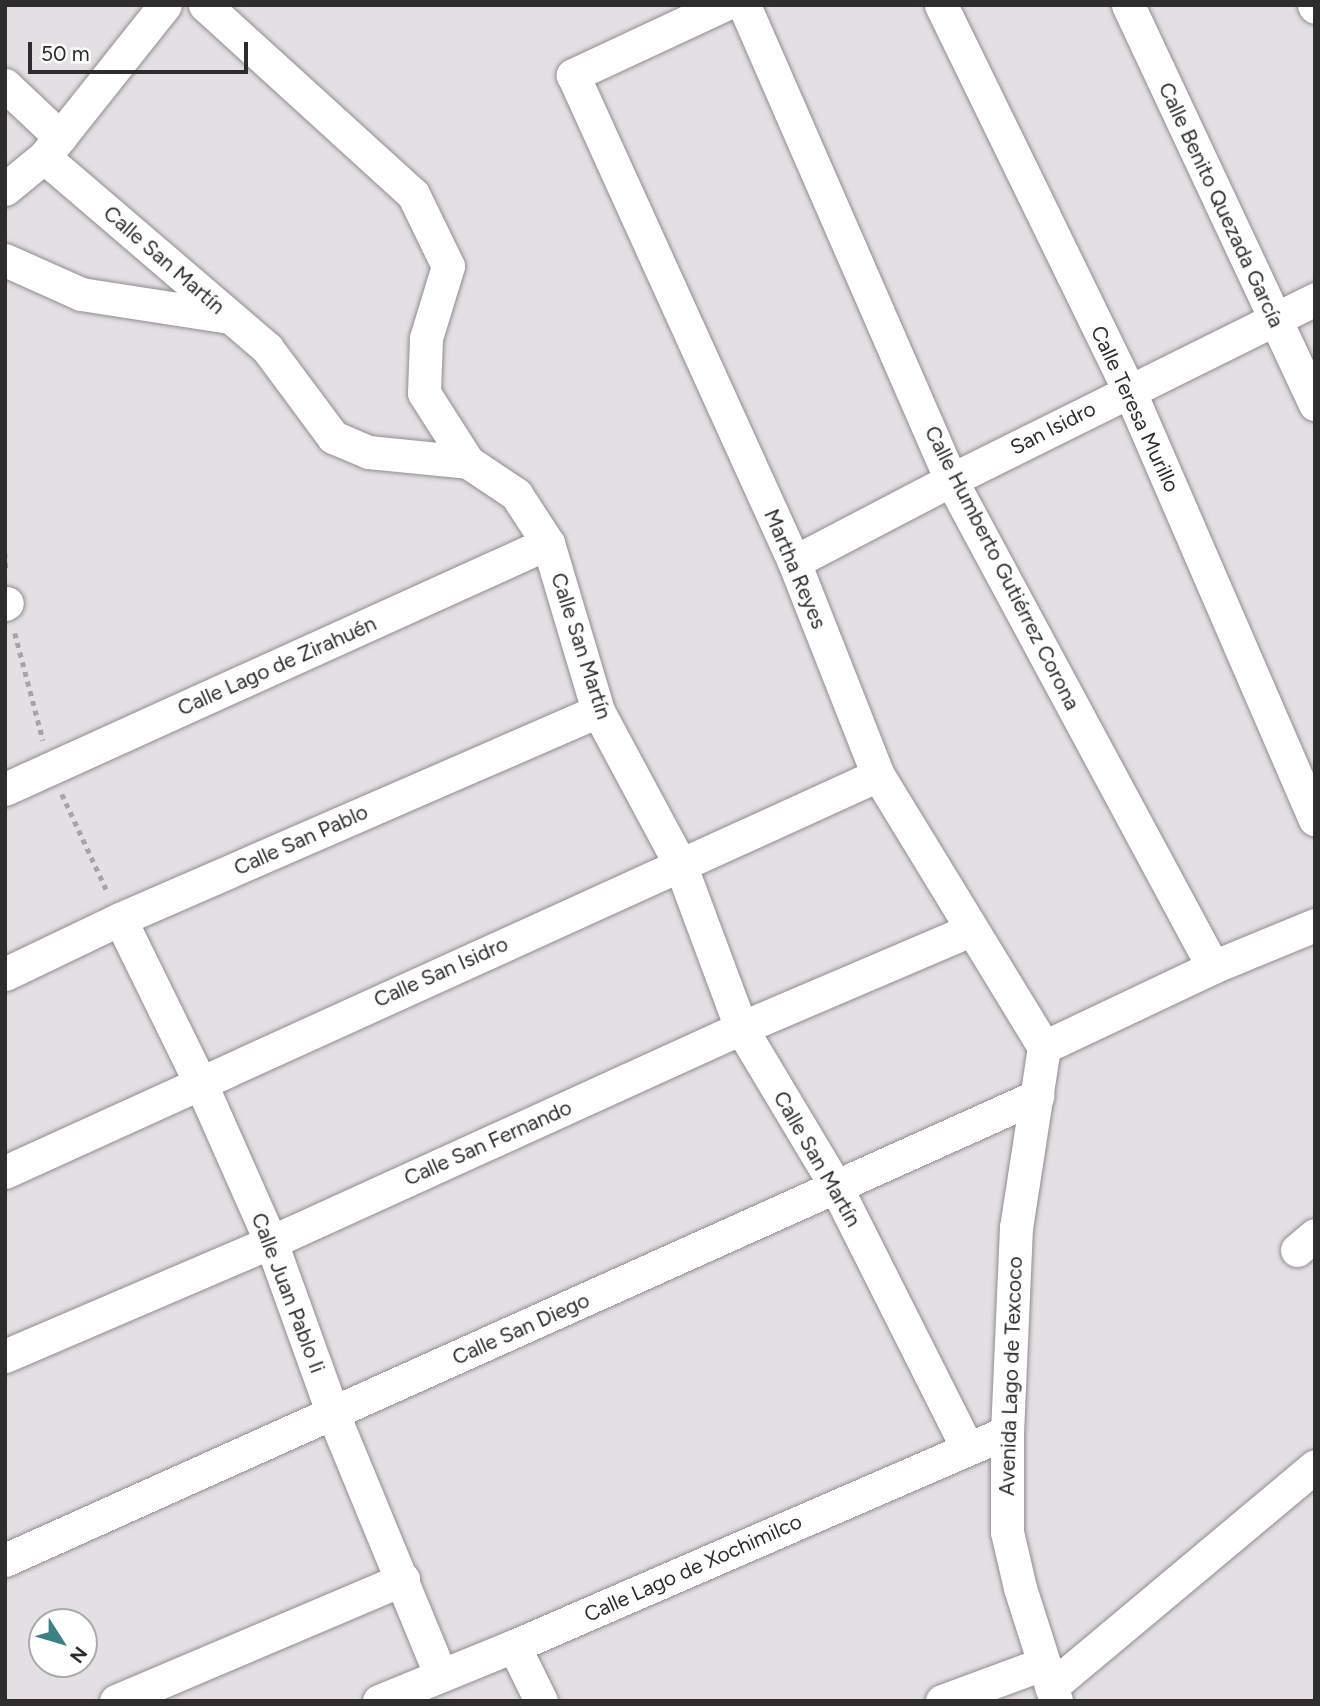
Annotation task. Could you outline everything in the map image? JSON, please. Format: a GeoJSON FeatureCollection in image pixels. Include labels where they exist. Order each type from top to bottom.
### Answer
{"type":"FeatureCollection","features":[{"type":"Feature","properties":{"kind":"street"},"geometry":{"type":"LineString","coordinates":[[5,189],[52,147],[165,5]]}},
{"type":"Feature","properties":{"kind":"street"},"geometry":{"type":"LineString","coordinates":[[205,5],[413,194],[448,266],[426,338],[424,393],[468,462]]}},
{"type":"Feature","properties":{"kind":"street","name":"Martha Reyes"},"geometry":{"type":"LineString","coordinates":[[723,5],[573,75],[794,562],[878,775],[1044,1047]]}},
{"type":"Feature","properties":{"kind":"street","name":"Calle Humberto Gutiérrez Corona"},"geometry":{"type":"LineString","coordinates":[[744,5],[951,480],[1213,967]]}},
{"type":"Feature","properties":{"kind":"street","name":"Calle Teresa Murillo"},"geometry":{"type":"LineString","coordinates":[[941,5],[1129,390],[1315,819]]}},
{"type":"Feature","properties":{"kind":"street","name":"Calle Benito Quezada García"},"geometry":{"type":"LineString","coordinates":[[1128,5],[1273,320],[1315,404]]}},
{"type":"Feature","properties":{"kind":"street","name":"Calle San Martín"},"geometry":{"type":"LineString","coordinates":[[5,85],[52,147],[229,317],[267,348],[334,437],[368,452],[468,462],[516,494],[548,542],[598,711],[680,864],[741,1028],[836,1187],[968,1448]]}},
{"type":"Feature","properties":{"kind":"street"},"geometry":{"type":"LineString","coordinates":[[5,260],[81,294],[229,317]]}},
{"type":"Feature","properties":{"kind":"street","name":"San Isidro"},"geometry":{"type":"LineString","coordinates":[[794,562],[1129,390],[1315,299]]}},
{"type":"Feature","properties":{"kind":"street","name":"Calle Lago de Zirahuén"},"geometry":{"type":"LineString","coordinates":[[5,789],[548,542]]}},
{"type":"Feature","properties":{"kind":"street","name":"Calle San Pablo"},"geometry":{"type":"LineString","coordinates":[[5,974],[120,919],[598,711]]}},
{"type":"Feature","properties":{"kind":"street","name":"Calle San Isidro"},"geometry":{"type":"LineString","coordinates":[[5,1172],[878,775]]}},
{"type":"Feature","properties":{"kind":"street","name":"Calle Juan Pablo Ii"},"geometry":{"type":"LineString","coordinates":[[120,919],[200,1082],[271,1242],[332,1413],[440,1673]]}},
{"type":"Feature","properties":{"kind":"street"},"geometry":{"type":"LineString","coordinates":[[1044,1047],[1213,967],[1315,925]]}},
{"type":"Feature","properties":{"kind":"street","name":"Calle San Fernando"},"geometry":{"type":"LineString","coordinates":[[5,1356],[271,1242],[741,1028],[971,930]]}},
{"type":"Feature","properties":{"kind":"street","name":"Avenida Lago de Texcoco"},"geometry":{"type":"LineString","coordinates":[[1044,1047],[1016,1227],[1007,1432],[1007,1532],[1050,1684]]}},
{"type":"Feature","properties":{"kind":"street","name":"Calle San Diego"},"geometry":{"type":"LineString","coordinates":[[5,1560],[1037,1096]]}},
{"type":"Feature","properties":{"kind":"street","name":"Calle Lago de Xochimilco"},"geometry":{"type":"LineString","coordinates":[[379,1701],[440,1673],[514,1646],[1007,1432]]}},
{"type":"Feature","properties":{"kind":"street"},"geometry":{"type":"LineString","coordinates":[[942,1701],[1050,1684],[1315,1466]]}},
{"type":"Feature","properties":{"kind":"street"},"geometry":{"type":"LineString","coordinates":[[116,1701],[403,1579]]}},
{"type":"Feature","properties":{"kind":"street"},"geometry":{"type":"LineString","coordinates":[[514,1646],[541,1701]]}}]}
